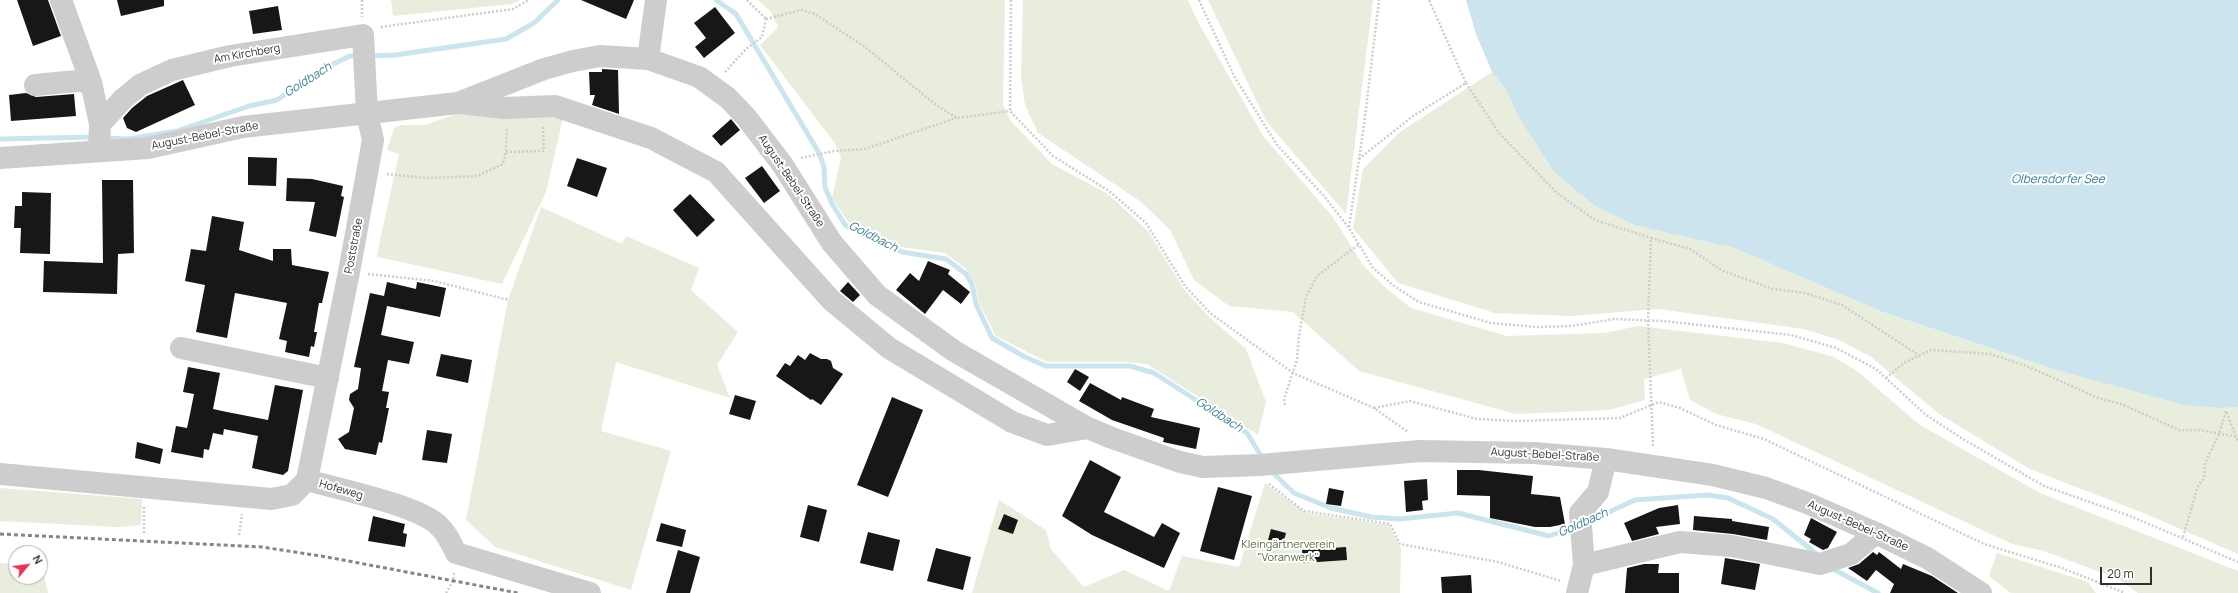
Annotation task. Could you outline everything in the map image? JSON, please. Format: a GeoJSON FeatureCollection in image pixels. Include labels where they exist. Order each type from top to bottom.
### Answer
{"type":"FeatureCollection","features":[{"type":"Feature","properties":{"kind":"street"},"geometry":{"type":"LineString","coordinates":[[61,0],[91,82],[99,135]]}},
{"type":"Feature","properties":{"kind":"street"},"geometry":{"type":"LineString","coordinates":[[648,59],[656,0]]}},
{"type":"Feature","properties":{"kind":"street"},"geometry":{"type":"LineString","coordinates":[[362,35],[368,114]]}},
{"type":"Feature","properties":{"kind":"street","name":"Am Kirchberg"},"geometry":{"type":"LineString","coordinates":[[99,135],[123,99],[140,85],[172,70],[230,56],[362,35]]}},
{"type":"Feature","properties":{"kind":"street","name":"August-Bebel-Straße"},"geometry":{"type":"LineString","coordinates":[[458,103],[544,69],[573,61],[600,56],[648,59],[699,77],[728,98],[746,117],[782,164],[832,243],[877,295],[954,351],[1088,428],[1180,462],[1202,467],[1263,464],[1420,451],[1534,452],[1606,459],[1655,466],[1713,476],[1766,488],[1807,503],[1876,533],[1927,558],[1981,593]]}},
{"type":"Feature","properties":{"kind":"street"},"geometry":{"type":"LineString","coordinates":[[35,85],[77,81],[91,82]]}},
{"type":"Feature","properties":{"kind":"street","name":"August-Bebel-Straße"},"geometry":{"type":"LineString","coordinates":[[0,158],[99,135],[155,146],[243,127],[458,103],[504,108],[555,106],[651,138],[716,172],[831,300],[889,348],[1012,422],[1047,434],[1088,428]]}},
{"type":"Feature","properties":{"kind":"street","name":"Poststraße"},"geometry":{"type":"LineString","coordinates":[[307,480],[368,172],[373,140],[368,114]]}},
{"type":"Feature","properties":{"kind":"street"},"geometry":{"type":"LineString","coordinates":[[181,348],[328,378]]}},
{"type":"Feature","properties":{"kind":"street"},"geometry":{"type":"LineString","coordinates":[[1577,591],[1584,565],[1580,513],[1598,492],[1606,459]]}},
{"type":"Feature","properties":{"kind":"street","name":"Hofeweg"},"geometry":{"type":"LineString","coordinates":[[0,474],[271,499],[292,495],[307,480],[408,509],[426,516],[438,524],[447,534],[456,553],[590,593]]}},
{"type":"Feature","properties":{"kind":"street"},"geometry":{"type":"LineString","coordinates":[[1584,565],[1680,542],[1732,546],[1820,564],[1841,559],[1851,554],[1876,533]]}},
{"type":"Feature","properties":{"kind":"path"},"geometry":{"type":"LineString","coordinates":[[362,35],[372,28],[513,9],[529,0]]}},
{"type":"Feature","properties":{"kind":"path"},"geometry":{"type":"LineString","coordinates":[[747,0],[766,19]]}},
{"type":"Feature","properties":{"kind":"path"},"geometry":{"type":"LineString","coordinates":[[1011,0],[1010,111],[1053,156],[1109,191],[1146,224],[1185,286],[1210,313],[1293,373],[1374,408],[1408,432],[1420,451]]}},
{"type":"Feature","properties":{"kind":"path"},"geometry":{"type":"LineString","coordinates":[[1199,0],[1234,76],[1257,116],[1277,145],[1324,196],[1349,228],[1373,268],[1394,286],[1419,302],[1491,323],[1537,327],[1571,326],[1614,319],[1648,320],[1791,335],[1836,348],[1876,369],[1926,415],[1963,439],[2044,486],[2130,516],[2238,562]]}},
{"type":"Feature","properties":{"kind":"path"},"geometry":{"type":"LineString","coordinates":[[1349,228],[1379,0]]}},
{"type":"Feature","properties":{"kind":"path"},"geometry":{"type":"LineString","coordinates":[[1429,0],[1466,82],[1499,133],[1557,193],[1595,220],[1651,238],[1690,248],[1722,271],[1773,289],[1805,293],[1842,305],[1920,356]]}},
{"type":"Feature","properties":{"kind":"path"},"geometry":{"type":"LineString","coordinates":[[766,19],[801,10],[815,14],[865,47],[936,105],[957,118]]}},
{"type":"Feature","properties":{"kind":"path"},"geometry":{"type":"LineString","coordinates":[[712,86],[746,49],[762,37],[766,19]]}},
{"type":"Feature","properties":{"kind":"path"},"geometry":{"type":"LineString","coordinates":[[1359,159],[1412,116],[1466,82]]}},
{"type":"Feature","properties":{"kind":"path"},"geometry":{"type":"LineString","coordinates":[[812,155],[865,149],[957,118],[1010,111]]}},
{"type":"Feature","properties":{"kind":"path"},"geometry":{"type":"LineString","coordinates":[[506,152],[544,152],[543,127],[536,127]]}},
{"type":"Feature","properties":{"kind":"path"},"geometry":{"type":"LineString","coordinates":[[368,172],[427,178],[477,176],[503,164],[506,152],[506,128],[513,128]]}},
{"type":"Feature","properties":{"kind":"path"},"geometry":{"type":"LineString","coordinates":[[1651,238],[1648,320],[1655,466]]}},
{"type":"Feature","properties":{"kind":"path"},"geometry":{"type":"LineString","coordinates":[[1285,405],[1284,399],[1297,360],[1299,336],[1306,297],[1317,276],[1358,245]]}},
{"type":"Feature","properties":{"kind":"path"},"geometry":{"type":"LineString","coordinates":[[349,272],[434,281],[508,300]]}},
{"type":"Feature","properties":{"kind":"path"},"geometry":{"type":"LineString","coordinates":[[1886,378],[1904,363],[1931,350],[1991,354],[2029,367],[2098,398],[2121,404],[2179,430],[2200,430],[2237,437]]}},
{"type":"Feature","properties":{"kind":"path"},"geometry":{"type":"LineString","coordinates":[[2183,538],[2198,486],[2204,478],[2205,463],[2219,434],[2226,411],[2238,442]]}},
{"type":"Feature","properties":{"kind":"path"},"geometry":{"type":"LineString","coordinates":[[1263,464],[1263,480],[1304,511],[1390,524],[1400,544],[1498,562],[1560,580],[1577,591]]}},
{"type":"Feature","properties":{"kind":"path"},"geometry":{"type":"LineString","coordinates":[[144,488],[144,533]]}},
{"type":"Feature","properties":{"kind":"green space"},"geometry":{"type":"Polygon","coordinates":[[[391,0],[521,0],[512,4],[393,16],[391,0]]]}},
{"type":"Feature","properties":{"kind":"green space"},"geometry":{"type":"Polygon","coordinates":[[[758,0],[1005,0],[1003,105],[1011,121],[1052,164],[1108,194],[1148,231],[1183,288],[1209,317],[1246,349],[1266,402],[1258,435],[1147,364],[1126,362],[1047,362],[996,336],[979,303],[975,283],[965,268],[945,253],[901,247],[848,222],[832,198],[841,157],[834,142],[760,45],[778,27],[771,12],[758,0]]]}},
{"type":"Feature","properties":{"kind":"green space"},"geometry":{"type":"Polygon","coordinates":[[[1023,0],[1188,0],[1198,22],[1263,136],[1332,216],[1363,265],[1386,288],[1411,308],[1507,336],[1604,333],[1638,326],[1783,343],[1834,357],[1857,371],[1920,425],[2040,493],[2238,571],[2238,593],[2138,593],[2118,579],[2044,551],[2012,544],[1756,424],[1716,414],[1690,400],[1681,369],[1644,379],[1645,400],[1609,410],[1516,414],[1359,371],[1293,312],[1229,306],[1194,280],[1170,230],[1140,201],[1038,133],[1025,105],[1021,76],[1023,0]]]}},
{"type":"Feature","properties":{"kind":"green space"},"geometry":{"type":"Polygon","coordinates":[[[1208,0],[1373,0],[1346,214],[1266,121],[1208,0]]]}},
{"type":"Feature","properties":{"kind":"green space"},"geometry":{"type":"Polygon","coordinates":[[[1492,72],[1506,90],[1519,118],[1555,173],[1595,206],[1634,225],[1734,248],[1883,312],[2054,369],[2224,408],[2238,407],[2238,554],[2146,514],[2030,469],[1939,414],[1871,357],[1839,340],[1804,329],[1658,309],[1570,316],[1495,313],[1398,283],[1353,228],[1363,169],[1400,132],[1492,72]]]}},
{"type":"Feature","properties":{"kind":"green space"},"geometry":{"type":"Polygon","coordinates":[[[468,110],[564,114],[546,192],[502,284],[378,257],[377,254],[399,154],[387,150],[394,128],[401,125],[425,125],[468,110]]]}},
{"type":"Feature","properties":{"kind":"green space"},"geometry":{"type":"Polygon","coordinates":[[[541,207],[622,244],[626,236],[699,268],[691,290],[738,332],[717,365],[730,398],[616,362],[601,431],[671,451],[631,590],[495,547],[466,520],[508,300],[541,207]]]}},
{"type":"Feature","properties":{"kind":"green space","name":"Kleingärtnerverein \"Voranwerk\""},"geometry":{"type":"Polygon","coordinates":[[[1265,483],[1306,513],[1389,525],[1401,549],[1400,593],[972,593],[999,500],[1046,530],[1051,549],[1084,587],[1124,570],[1169,591],[1182,556],[1239,567],[1265,483]]]}},
{"type":"Feature","properties":{"kind":"green space"},"geometry":{"type":"Polygon","coordinates":[[[0,488],[142,499],[141,525],[118,527],[0,521],[0,488]]]}},
{"type":"Feature","properties":{"kind":"green space"},"geometry":{"type":"Polygon","coordinates":[[[1997,553],[2088,582],[2096,593],[2011,593],[1989,576],[1997,553]]]}},
{"type":"Feature","properties":{"kind":"green space"},"geometry":{"type":"Polygon","coordinates":[[[0,563],[8,564],[8,585],[46,585],[48,593],[0,593],[0,563]]]}},
{"type":"Feature","properties":{"kind":"water","name":"Olbersdorfer See"},"geometry":{"type":"Polygon","coordinates":[[[1466,0],[2238,0],[2238,407],[2224,408],[2184,405],[2054,369],[1883,312],[1734,248],[1634,225],[1595,206],[1555,173],[1519,118],[1506,90],[1492,72],[1476,34],[1466,0]]]}},
{"type":"Feature","properties":{"kind":"building"},"geometry":{"type":"Polygon","coordinates":[[[17,0],[48,0],[61,36],[33,46],[17,0]]]}},
{"type":"Feature","properties":{"kind":"building"},"geometry":{"type":"Polygon","coordinates":[[[117,0],[164,0],[164,6],[121,16],[117,0]]]}},
{"type":"Feature","properties":{"kind":"building"},"geometry":{"type":"Polygon","coordinates":[[[581,0],[634,0],[626,19],[581,0]]]}},
{"type":"Feature","properties":{"kind":"building"},"geometry":{"type":"Polygon","coordinates":[[[278,6],[282,30],[253,34],[249,11],[278,6]]]}},
{"type":"Feature","properties":{"kind":"building"},"geometry":{"type":"Polygon","coordinates":[[[715,7],[735,33],[704,58],[695,47],[706,38],[694,23],[715,7]]]}},
{"type":"Feature","properties":{"kind":"building"},"geometry":{"type":"Polygon","coordinates":[[[602,69],[618,70],[619,114],[592,105],[595,95],[590,95],[589,72],[602,72],[602,69]]]}},
{"type":"Feature","properties":{"kind":"building"},"geometry":{"type":"Polygon","coordinates":[[[183,80],[195,105],[136,132],[127,128],[123,118],[132,108],[147,96],[183,80]]]}},
{"type":"Feature","properties":{"kind":"building"},"geometry":{"type":"Polygon","coordinates":[[[26,93],[36,97],[74,94],[76,116],[11,121],[9,95],[26,93]]]}},
{"type":"Feature","properties":{"kind":"building"},"geometry":{"type":"Polygon","coordinates":[[[731,119],[740,130],[721,146],[712,136],[731,119]]]}},
{"type":"Feature","properties":{"kind":"building"},"geometry":{"type":"Polygon","coordinates":[[[248,157],[277,158],[276,186],[248,185],[248,157]]]}},
{"type":"Feature","properties":{"kind":"building"},"geometry":{"type":"Polygon","coordinates":[[[577,158],[607,168],[597,197],[567,186],[577,158]]]}},
{"type":"Feature","properties":{"kind":"building"},"geometry":{"type":"Polygon","coordinates":[[[762,166],[780,191],[764,203],[745,178],[762,166]]]}},
{"type":"Feature","properties":{"kind":"building"},"geometry":{"type":"Polygon","coordinates":[[[287,178],[312,179],[343,186],[341,196],[344,197],[336,237],[309,231],[315,202],[286,201],[287,178]]]}},
{"type":"Feature","properties":{"kind":"building"},"geometry":{"type":"Polygon","coordinates":[[[102,180],[133,180],[134,253],[118,254],[117,294],[43,292],[44,261],[103,263],[102,180]]]}},
{"type":"Feature","properties":{"kind":"building"},"geometry":{"type":"Polygon","coordinates":[[[22,192],[51,193],[50,254],[20,253],[21,228],[14,228],[15,206],[22,206],[22,192]]]}},
{"type":"Feature","properties":{"kind":"building"},"geometry":{"type":"Polygon","coordinates":[[[690,194],[715,220],[697,237],[673,210],[690,194]]]}},
{"type":"Feature","properties":{"kind":"building"},"geometry":{"type":"Polygon","coordinates":[[[212,216],[244,222],[239,250],[273,261],[273,249],[291,249],[292,265],[329,272],[322,303],[319,303],[314,332],[317,332],[314,347],[311,346],[309,357],[285,352],[287,341],[279,339],[287,303],[235,293],[227,338],[196,332],[205,285],[185,281],[191,249],[206,251],[212,216]]]}},
{"type":"Feature","properties":{"kind":"building"},"geometry":{"type":"Polygon","coordinates":[[[928,261],[950,270],[948,274],[970,292],[961,304],[943,290],[925,314],[896,290],[910,273],[919,281],[928,261]]]}},
{"type":"Feature","properties":{"kind":"building"},"geometry":{"type":"Polygon","coordinates":[[[387,282],[416,289],[417,282],[446,288],[440,317],[387,306],[381,335],[414,342],[409,364],[388,360],[382,391],[389,392],[386,408],[389,408],[382,443],[379,442],[376,455],[345,449],[338,439],[349,432],[354,408],[349,400],[350,394],[358,389],[361,368],[354,367],[370,293],[384,296],[387,282]]]}},
{"type":"Feature","properties":{"kind":"building"},"geometry":{"type":"Polygon","coordinates":[[[848,282],[860,295],[853,302],[840,291],[848,282]]]}},
{"type":"Feature","properties":{"kind":"building"},"geometry":{"type":"Polygon","coordinates":[[[810,353],[821,359],[831,361],[833,368],[843,374],[821,405],[812,399],[811,400],[776,376],[785,363],[790,366],[798,355],[805,360],[810,353]]]}},
{"type":"Feature","properties":{"kind":"building"},"geometry":{"type":"Polygon","coordinates":[[[441,354],[472,360],[468,383],[436,376],[441,354]]]}},
{"type":"Feature","properties":{"kind":"building"},"geometry":{"type":"Polygon","coordinates":[[[188,367],[220,373],[213,409],[227,412],[268,420],[275,385],[303,390],[288,471],[283,475],[252,468],[258,436],[224,429],[223,435],[213,433],[209,450],[204,449],[203,458],[171,452],[176,426],[187,428],[194,394],[183,392],[188,367]]]}},
{"type":"Feature","properties":{"kind":"building"},"geometry":{"type":"Polygon","coordinates":[[[1075,369],[1089,377],[1080,391],[1067,382],[1075,369]]]}},
{"type":"Feature","properties":{"kind":"building"},"geometry":{"type":"Polygon","coordinates":[[[1090,383],[1121,400],[1122,397],[1154,409],[1151,417],[1200,428],[1196,449],[1163,442],[1164,438],[1112,420],[1079,401],[1090,383]]]}},
{"type":"Feature","properties":{"kind":"building"},"geometry":{"type":"Polygon","coordinates":[[[735,395],[756,401],[750,420],[729,414],[735,395]]]}},
{"type":"Feature","properties":{"kind":"building"},"geometry":{"type":"Polygon","coordinates":[[[892,397],[923,410],[888,497],[857,485],[892,397]]]}},
{"type":"Feature","properties":{"kind":"building"},"geometry":{"type":"Polygon","coordinates":[[[427,430],[452,434],[447,463],[422,460],[427,430]]]}},
{"type":"Feature","properties":{"kind":"building"},"geometry":{"type":"Polygon","coordinates":[[[137,442],[163,449],[160,464],[135,458],[137,442]]]}},
{"type":"Feature","properties":{"kind":"building"},"geometry":{"type":"Polygon","coordinates":[[[1090,460],[1121,477],[1104,512],[1154,537],[1162,523],[1180,533],[1164,568],[1092,535],[1062,516],[1090,460]]]}},
{"type":"Feature","properties":{"kind":"building"},"geometry":{"type":"Polygon","coordinates":[[[1457,470],[1479,470],[1533,476],[1531,494],[1560,497],[1565,524],[1550,527],[1535,527],[1490,518],[1490,496],[1457,495],[1457,470]]]}},
{"type":"Feature","properties":{"kind":"building"},"geometry":{"type":"Polygon","coordinates":[[[1427,479],[1428,500],[1422,501],[1423,510],[1406,512],[1404,481],[1427,479]]]}},
{"type":"Feature","properties":{"kind":"building"},"geometry":{"type":"Polygon","coordinates":[[[1218,487],[1252,496],[1234,560],[1200,551],[1218,487]]]}},
{"type":"Feature","properties":{"kind":"building"},"geometry":{"type":"Polygon","coordinates":[[[1329,488],[1344,491],[1341,506],[1326,504],[1329,488]]]}},
{"type":"Feature","properties":{"kind":"building"},"geometry":{"type":"Polygon","coordinates":[[[808,505],[827,510],[819,542],[800,537],[808,505]]]}},
{"type":"Feature","properties":{"kind":"building"},"geometry":{"type":"Polygon","coordinates":[[[1678,505],[1680,524],[1656,527],[1659,534],[1632,541],[1624,523],[1659,508],[1678,505]]]}},
{"type":"Feature","properties":{"kind":"building"},"geometry":{"type":"Polygon","coordinates":[[[1004,514],[1018,520],[1013,534],[998,529],[1004,514]]]}},
{"type":"Feature","properties":{"kind":"building"},"geometry":{"type":"Polygon","coordinates":[[[373,516],[405,524],[403,533],[407,534],[405,547],[368,541],[373,516]]]}},
{"type":"Feature","properties":{"kind":"building"},"geometry":{"type":"Polygon","coordinates":[[[1694,516],[1732,519],[1732,521],[1769,527],[1767,540],[1733,534],[1693,530],[1694,516]]]}},
{"type":"Feature","properties":{"kind":"building"},"geometry":{"type":"Polygon","coordinates":[[[1811,518],[1837,532],[1828,548],[1823,550],[1809,542],[1811,539],[1804,535],[1811,518]]]}},
{"type":"Feature","properties":{"kind":"building"},"geometry":{"type":"Polygon","coordinates":[[[661,523],[686,530],[682,547],[656,541],[661,523]]]}},
{"type":"Feature","properties":{"kind":"building"},"geometry":{"type":"Polygon","coordinates":[[[1271,529],[1286,533],[1282,548],[1267,544],[1271,529]]]}},
{"type":"Feature","properties":{"kind":"building"},"geometry":{"type":"Polygon","coordinates":[[[868,532],[900,540],[893,571],[860,563],[868,532]]]}},
{"type":"Feature","properties":{"kind":"building"},"geometry":{"type":"Polygon","coordinates":[[[1346,547],[1347,560],[1303,563],[1302,550],[1346,547]]]}},
{"type":"Feature","properties":{"kind":"building"},"geometry":{"type":"Polygon","coordinates":[[[936,548],[971,557],[963,590],[927,581],[936,548]]]}},
{"type":"Feature","properties":{"kind":"building"},"geometry":{"type":"Polygon","coordinates":[[[678,550],[700,557],[690,593],[666,593],[678,550]]]}},
{"type":"Feature","properties":{"kind":"building"},"geometry":{"type":"Polygon","coordinates":[[[1873,552],[1877,555],[1879,552],[1901,569],[1903,564],[1932,576],[1958,593],[1890,593],[1894,584],[1876,570],[1867,581],[1848,568],[1859,564],[1873,552]]]}},
{"type":"Feature","properties":{"kind":"building"},"geometry":{"type":"Polygon","coordinates":[[[1725,558],[1760,564],[1755,590],[1721,584],[1725,558]]]}},
{"type":"Feature","properties":{"kind":"building"},"geometry":{"type":"Polygon","coordinates":[[[1644,564],[1659,564],[1658,573],[1679,573],[1679,593],[1625,593],[1627,568],[1644,564]]]}},
{"type":"Feature","properties":{"kind":"building"},"geometry":{"type":"Polygon","coordinates":[[[1471,575],[1472,593],[1442,593],[1441,577],[1471,575]]]}},
{"type":"Feature","properties":{"kind":"waterway","name":"Goldbach"},"geometry":{"type":"LineString","coordinates":[[369,56],[395,55],[506,39],[534,23],[558,0]]}},
{"type":"Feature","properties":{"kind":"waterway","name":"Goldbach"},"geometry":{"type":"LineString","coordinates":[[716,0],[736,14],[819,153],[824,167],[825,187],[832,204],[846,226],[902,252],[946,259],[966,274],[972,284],[976,304],[992,338],[1025,357],[1046,366],[1130,366],[1154,373],[1247,433],[1263,459]]}},
{"type":"Feature","properties":{"kind":"waterway","name":"Goldbach"},"geometry":{"type":"LineString","coordinates":[[105,138],[128,139],[177,131],[249,106],[277,100],[320,70],[350,56],[359,56]]}},
{"type":"Feature","properties":{"kind":"waterway","name":"Goldbach"},"geometry":{"type":"LineString","coordinates":[[0,139],[95,137]]}},
{"type":"Feature","properties":{"kind":"waterway","name":"Goldbach"},"geometry":{"type":"LineString","coordinates":[[1270,470],[1294,493],[1331,508],[1371,517],[1399,519],[1458,513],[1549,536],[1576,527]]}},
{"type":"Feature","properties":{"kind":"waterway","name":"Goldbach"},"geometry":{"type":"LineString","coordinates":[[1585,523],[1635,500],[1707,495],[1728,498],[1773,519],[1819,556]]}},
{"type":"Feature","properties":{"kind":"waterway","name":"Goldbach"},"geometry":{"type":"LineString","coordinates":[[1829,567],[1878,593]]}},
{"type":"Feature","properties":{"kind":"railway"},"geometry":{"type":"LineString","coordinates":[[0,534],[262,547],[327,557],[518,593]]}}]}
